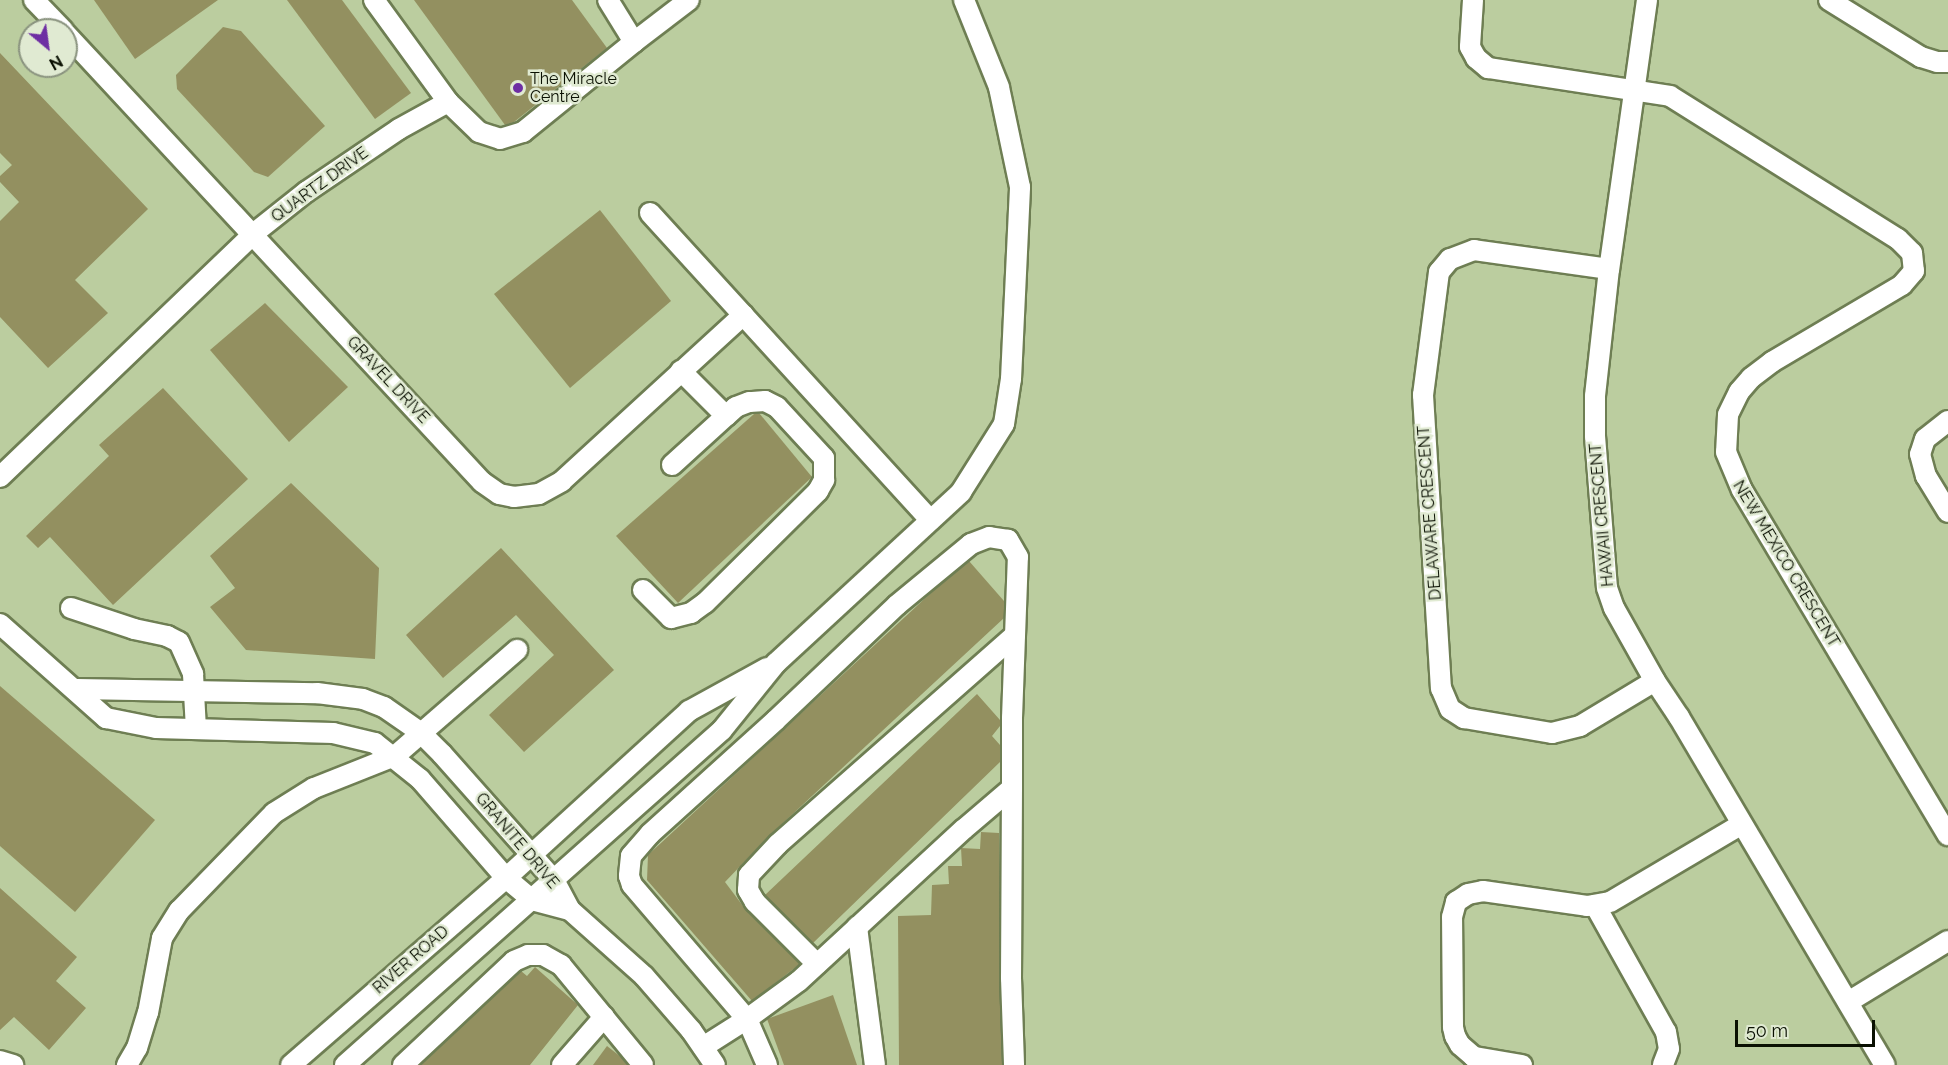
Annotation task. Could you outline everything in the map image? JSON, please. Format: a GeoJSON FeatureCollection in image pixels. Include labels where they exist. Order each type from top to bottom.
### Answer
{"type":"FeatureCollection","features":[{"type":"Feature","properties":{"kind":"street"},"geometry":{"type":"LineString","coordinates":[[34,0],[51,18]]}},
{"type":"Feature","properties":{"kind":"street"},"geometry":{"type":"LineString","coordinates":[[374,0],[448,102],[479,132],[500,139],[524,132],[689,0]]}},
{"type":"Feature","properties":{"kind":"street"},"geometry":{"type":"LineString","coordinates":[[608,0],[634,42]]}},
{"type":"Feature","properties":{"kind":"street"},"geometry":{"type":"LineString","coordinates":[[345,1065],[722,730],[776,663],[961,492],[1004,424],[1011,379],[1020,187],[999,87],[964,0]]}},
{"type":"Feature","properties":{"kind":"street","name":"NEW MEXICO CRESCENT"},"geometry":{"type":"LineString","coordinates":[[1473,0],[1470,47],[1476,58],[1488,68],[1662,93],[1679,100],[1898,238],[1912,253],[1914,271],[1902,285],[1772,362],[1751,378],[1739,392],[1728,415],[1726,452],[1742,490],[1948,835]]}},
{"type":"Feature","properties":{"kind":"street","name":"HAWAII CRESCENT"},"geometry":{"type":"LineString","coordinates":[[1647,0],[1609,269],[1594,410],[1605,570],[1614,608],[1655,681],[1886,1065]]}},
{"type":"Feature","properties":{"kind":"street"},"geometry":{"type":"LineString","coordinates":[[1829,0],[1921,57],[1936,62],[1948,62]]}},
{"type":"Feature","properties":{"kind":"street","name":"GRAVEL DRIVE"},"geometry":{"type":"LineString","coordinates":[[78,47],[482,482],[499,494],[529,496],[552,488],[743,315]]}},
{"type":"Feature","properties":{"kind":"street","name":"QUARTZ DRIVE"},"geometry":{"type":"LineString","coordinates":[[0,477],[254,234],[306,192],[399,129],[448,102]]}},
{"type":"Feature","properties":{"kind":"street"},"geometry":{"type":"LineString","coordinates":[[650,213],[930,520]]}},
{"type":"Feature","properties":{"kind":"street","name":"DELAWARE CRESCENT"},"geometry":{"type":"LineString","coordinates":[[1609,269],[1474,250],[1450,259],[1439,272],[1423,395],[1441,688],[1450,709],[1464,718],[1552,733],[1580,726],[1655,681]]}},
{"type":"Feature","properties":{"kind":"street"},"geometry":{"type":"LineString","coordinates":[[681,371],[726,416]]}},
{"type":"Feature","properties":{"kind":"street"},"geometry":{"type":"LineString","coordinates":[[643,590],[671,618],[691,613],[705,603],[818,491],[824,480],[824,458],[777,407],[765,401],[749,402],[736,407],[672,465]]}},
{"type":"Feature","properties":{"kind":"street"},"geometry":{"type":"LineString","coordinates":[[1948,421],[1925,439],[1920,454],[1926,476],[1948,512]]}},
{"type":"Feature","properties":{"kind":"street"},"geometry":{"type":"LineString","coordinates":[[767,1065],[747,1019],[632,885],[629,864],[636,847],[897,605],[971,544],[989,537],[1008,540],[1018,557],[1012,788],[1011,978],[1014,1065]]}},
{"type":"Feature","properties":{"kind":"street"},"geometry":{"type":"LineString","coordinates":[[71,608],[125,626],[167,636],[178,642],[193,674],[196,691],[196,729]]}},
{"type":"Feature","properties":{"kind":"street","name":"GRANITE DRIVE"},"geometry":{"type":"LineString","coordinates":[[0,624],[77,689],[86,702],[106,718],[141,727],[344,735],[375,743],[420,779],[506,878],[532,900],[570,910]]}},
{"type":"Feature","properties":{"kind":"street"},"geometry":{"type":"LineString","coordinates":[[817,964],[755,902],[748,890],[749,875],[778,843],[1015,635]]}},
{"type":"Feature","properties":{"kind":"street"},"geometry":{"type":"LineString","coordinates":[[127,1065],[137,1048],[148,1013],[162,938],[179,911],[274,813],[293,798],[394,756],[517,650]]}},
{"type":"Feature","properties":{"kind":"street","name":"RIVER ROAD"},"geometry":{"type":"LineString","coordinates":[[291,1065],[506,878],[529,854],[689,711],[776,663]]}},
{"type":"Feature","properties":{"kind":"street","name":"GRANITE DRIVE"},"geometry":{"type":"LineString","coordinates":[[77,689],[317,693],[363,699],[384,707],[420,732],[554,880],[570,910]]}},
{"type":"Feature","properties":{"kind":"street"},"geometry":{"type":"LineString","coordinates":[[703,1047],[747,1019],[817,964],[1012,788]]}},
{"type":"Feature","properties":{"kind":"street"},"geometry":{"type":"LineString","coordinates":[[1522,1065],[1474,1057],[1460,1045],[1455,1036],[1453,1027],[1453,908],[1462,897],[1483,891],[1595,905],[1620,897],[1742,824]]}},
{"type":"Feature","properties":{"kind":"street"},"geometry":{"type":"LineString","coordinates":[[1595,905],[1666,1032],[1669,1049],[1664,1065]]}},
{"type":"Feature","properties":{"kind":"street"},"geometry":{"type":"LineString","coordinates":[[570,910],[644,976],[703,1047],[715,1065]]}},
{"type":"Feature","properties":{"kind":"street"},"geometry":{"type":"LineString","coordinates":[[857,927],[875,1065]]}},
{"type":"Feature","properties":{"kind":"street"},"geometry":{"type":"LineString","coordinates":[[1848,1002],[1948,941]]}},
{"type":"Feature","properties":{"kind":"street"},"geometry":{"type":"LineString","coordinates":[[404,1065],[514,961],[528,955],[543,955],[561,965],[644,1065]]}},
{"type":"Feature","properties":{"kind":"street"},"geometry":{"type":"LineString","coordinates":[[562,1065],[604,1017]]}},
{"type":"Feature","properties":{"kind":"street"},"geometry":{"type":"LineString","coordinates":[[0,1061],[13,1065]]}},
{"type":"Feature","properties":{"kind":"building"},"geometry":{"type":"Polygon","coordinates":[[[94,0],[218,0],[135,59],[94,0]]]}},
{"type":"Feature","properties":{"kind":"building"},"geometry":{"type":"Polygon","coordinates":[[[287,0],[342,0],[411,93],[375,119],[287,0]]]}},
{"type":"Feature","properties":{"kind":"building","name":"The Miracle Centre"},"geometry":{"type":"Polygon","coordinates":[[[414,0],[572,0],[607,48],[514,122],[505,125],[414,0]]]}},
{"type":"Feature","properties":{"kind":"building"},"geometry":{"type":"Polygon","coordinates":[[[223,27],[241,31],[325,126],[268,177],[254,172],[177,89],[176,75],[223,27]]]}},
{"type":"Feature","properties":{"kind":"building"},"geometry":{"type":"Polygon","coordinates":[[[0,53],[18,72],[18,78],[24,78],[148,209],[75,280],[108,313],[48,368],[0,317],[0,221],[19,202],[0,182],[0,176],[12,165],[0,153],[0,53]]]}},
{"type":"Feature","properties":{"kind":"building"},"geometry":{"type":"Polygon","coordinates":[[[600,210],[671,301],[570,388],[494,294],[600,210]]]}},
{"type":"Feature","properties":{"kind":"building"},"geometry":{"type":"Polygon","coordinates":[[[265,303],[348,387],[289,442],[210,350],[265,303]]]}},
{"type":"Feature","properties":{"kind":"building"},"geometry":{"type":"Polygon","coordinates":[[[163,388],[248,479],[113,605],[50,537],[38,548],[26,536],[109,456],[99,445],[163,388]]]}},
{"type":"Feature","properties":{"kind":"building"},"geometry":{"type":"Polygon","coordinates":[[[759,413],[812,477],[678,603],[616,536],[754,414],[759,413]]]}},
{"type":"Feature","properties":{"kind":"building"},"geometry":{"type":"Polygon","coordinates":[[[291,483],[379,568],[375,659],[246,650],[210,607],[235,588],[210,556],[291,483]]]}},
{"type":"Feature","properties":{"kind":"building"},"geometry":{"type":"Polygon","coordinates":[[[501,548],[614,670],[524,752],[489,715],[554,655],[516,615],[443,678],[406,635],[501,548]]]}},
{"type":"Feature","properties":{"kind":"building"},"geometry":{"type":"Polygon","coordinates":[[[969,561],[1004,601],[1004,618],[770,835],[725,882],[746,910],[800,964],[752,1001],[647,880],[648,855],[933,591],[969,561]]]}},
{"type":"Feature","properties":{"kind":"building"},"geometry":{"type":"Polygon","coordinates":[[[0,686],[155,820],[75,912],[0,846],[0,686]]]}},
{"type":"Feature","properties":{"kind":"building"},"geometry":{"type":"Polygon","coordinates":[[[977,694],[1000,720],[1000,726],[992,736],[1000,745],[1000,762],[813,943],[765,895],[977,694]]]}},
{"type":"Feature","properties":{"kind":"building"},"geometry":{"type":"Polygon","coordinates":[[[981,832],[999,833],[1002,1065],[899,1065],[898,916],[931,915],[932,885],[949,884],[948,866],[962,866],[961,848],[980,849],[981,832]]]}},
{"type":"Feature","properties":{"kind":"building"},"geometry":{"type":"Polygon","coordinates":[[[0,888],[77,957],[56,981],[86,1008],[49,1050],[14,1017],[0,1030],[0,888]]]}},
{"type":"Feature","properties":{"kind":"building"},"geometry":{"type":"Polygon","coordinates":[[[535,967],[578,1005],[530,1065],[421,1065],[521,971],[527,976],[535,967]]]}},
{"type":"Feature","properties":{"kind":"building"},"geometry":{"type":"Polygon","coordinates":[[[833,995],[857,1065],[784,1065],[767,1019],[833,995]]]}},
{"type":"Feature","properties":{"kind":"building"},"geometry":{"type":"Polygon","coordinates":[[[607,1046],[621,1057],[627,1065],[593,1065],[607,1046]]]}},
{"type":"Feature","properties":{"kind":"place","name":"The Miracle Centre"},"geometry":{"type":"Point","coordinates":[518,88]}}]}
